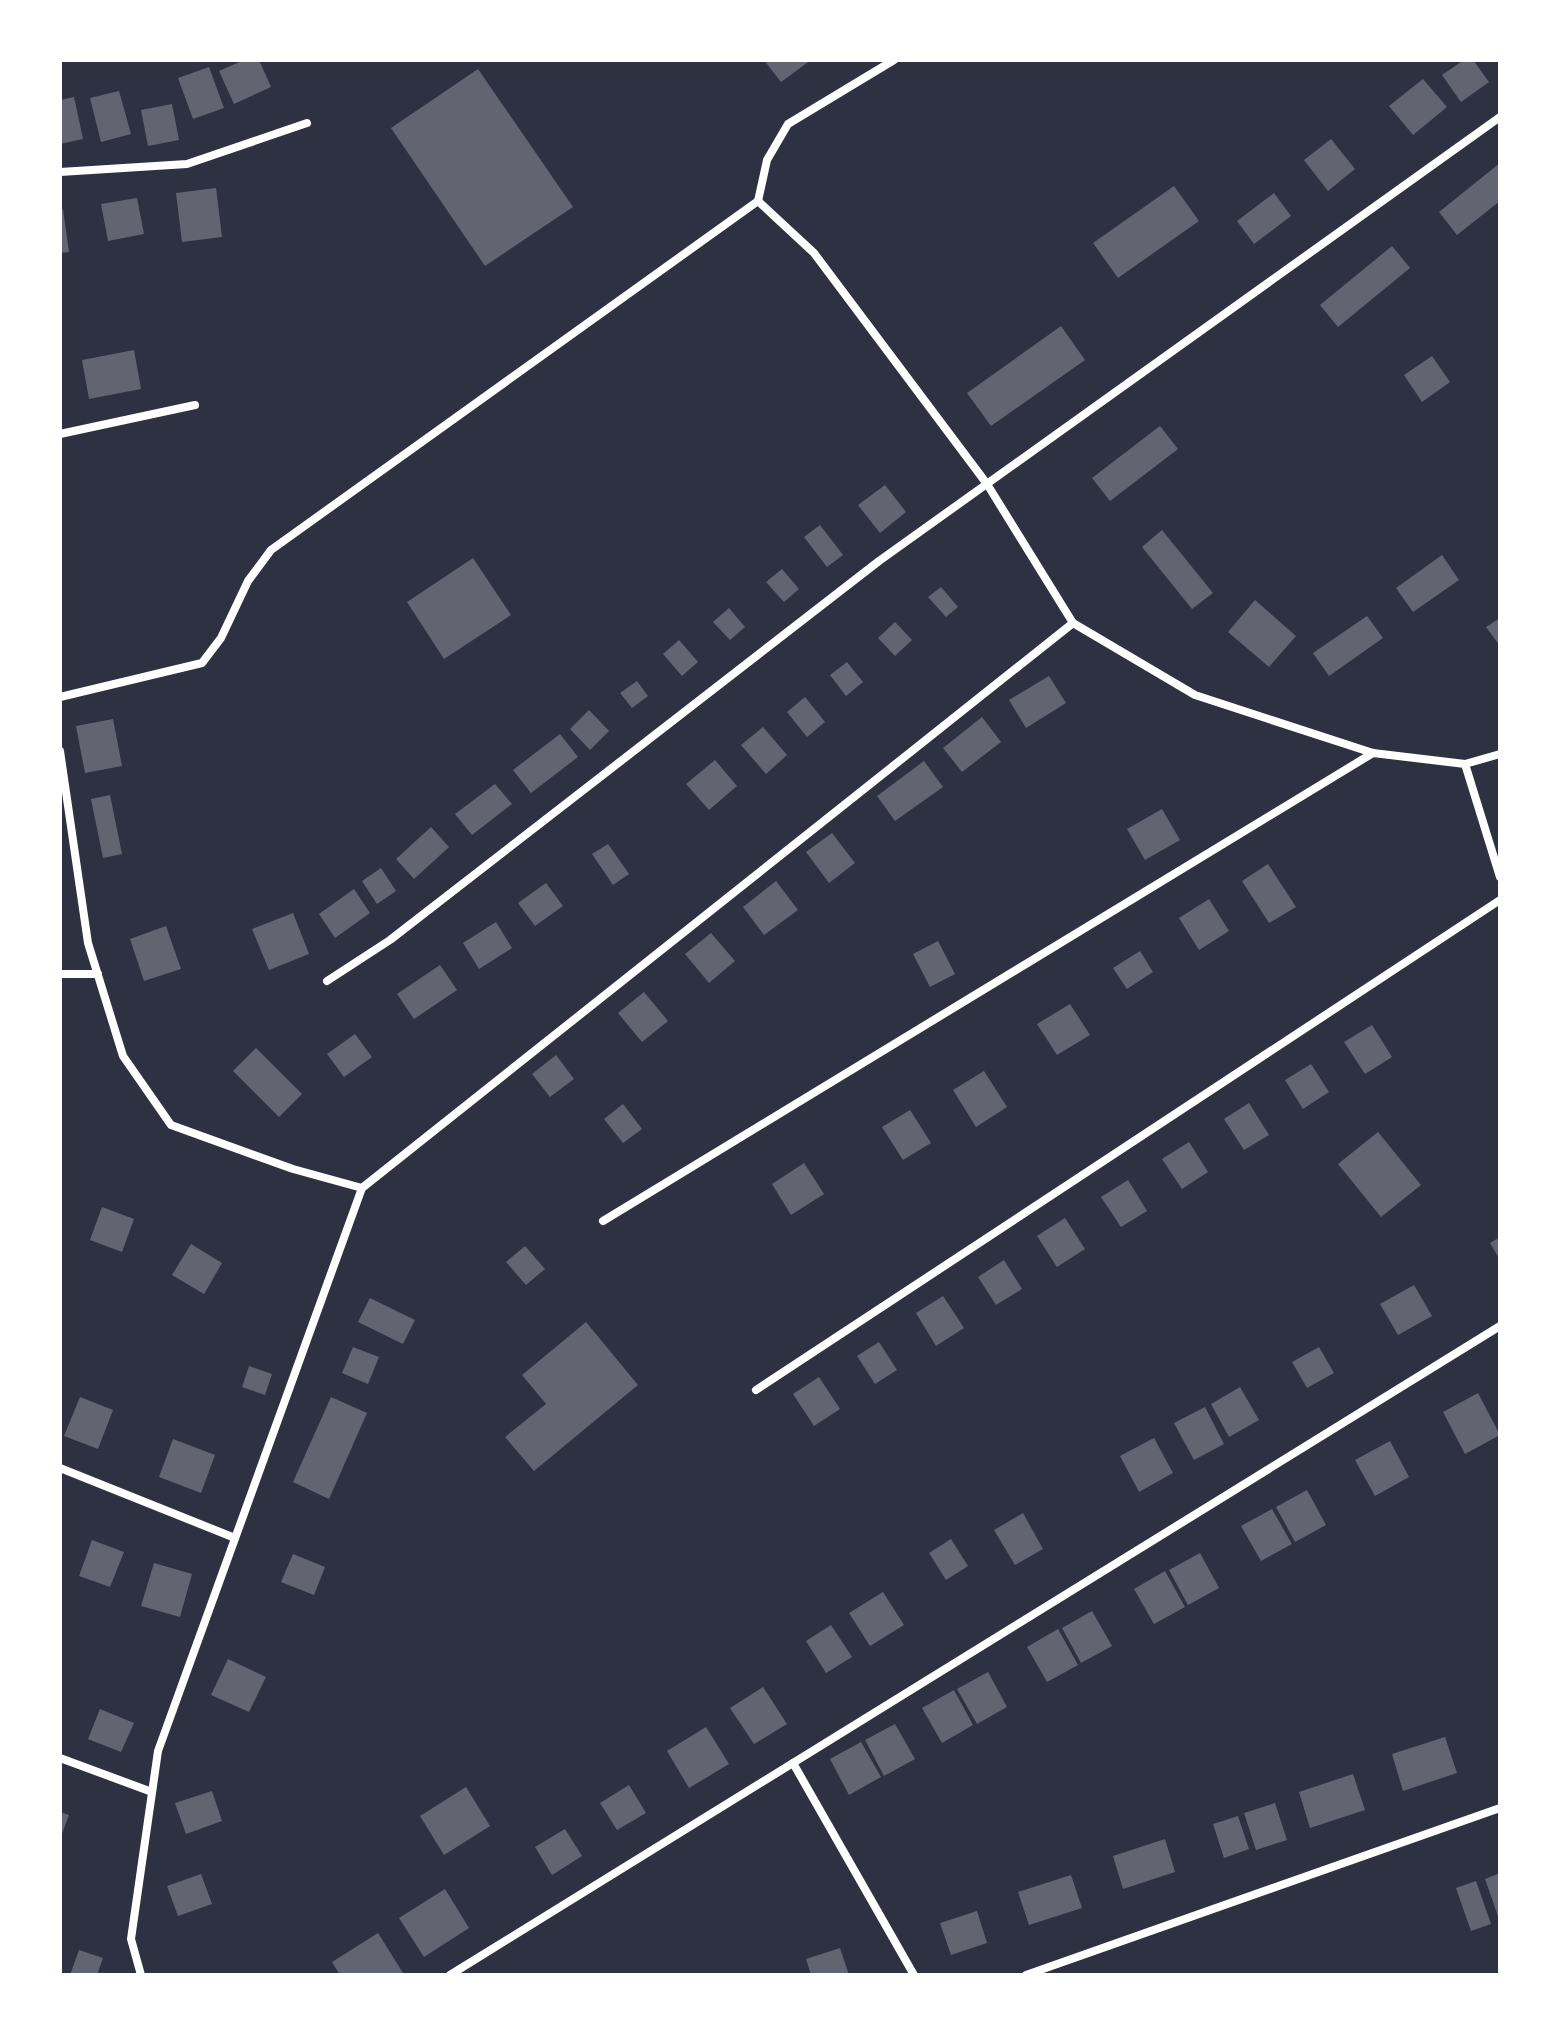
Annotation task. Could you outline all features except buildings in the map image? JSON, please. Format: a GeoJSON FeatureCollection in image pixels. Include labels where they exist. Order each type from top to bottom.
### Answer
{"type":"FeatureCollection","features":[{"type":"Feature","properties":{"kind":"street"},"geometry":{"type":"LineString","coordinates":[[60,697],[202,663],[221,638],[248,581],[271,550],[758,201],[767,160],[788,124],[894,60]]}},
{"type":"Feature","properties":{"kind":"street"},"geometry":{"type":"LineString","coordinates":[[327,981],[390,940],[879,561],[1500,117]]}},
{"type":"Feature","properties":{"kind":"street"},"geometry":{"type":"LineString","coordinates":[[60,172],[187,164],[307,123]]}},
{"type":"Feature","properties":{"kind":"street"},"geometry":{"type":"LineString","coordinates":[[758,201],[814,253],[987,484],[1073,623],[1195,695],[1373,753],[1465,764],[1500,754]]}},
{"type":"Feature","properties":{"kind":"street"},"geometry":{"type":"LineString","coordinates":[[60,434],[195,405]]}},
{"type":"Feature","properties":{"kind":"street"},"geometry":{"type":"LineString","coordinates":[[141,1975],[131,1939],[158,1751],[362,1188],[1073,623]]}},
{"type":"Feature","properties":{"kind":"street"},"geometry":{"type":"LineString","coordinates":[[60,751],[88,943],[123,1056],[171,1125],[293,1169],[362,1188]]}},
{"type":"Feature","properties":{"kind":"street"},"geometry":{"type":"LineString","coordinates":[[603,1221],[1373,753]]}},
{"type":"Feature","properties":{"kind":"street"},"geometry":{"type":"LineString","coordinates":[[1465,764],[1500,877]]}},
{"type":"Feature","properties":{"kind":"street"},"geometry":{"type":"LineString","coordinates":[[756,1390],[1500,900]]}},
{"type":"Feature","properties":{"kind":"street"},"geometry":{"type":"LineString","coordinates":[[60,974],[98,974]]}},
{"type":"Feature","properties":{"kind":"street"},"geometry":{"type":"LineString","coordinates":[[450,1975],[1500,1326]]}},
{"type":"Feature","properties":{"kind":"street"},"geometry":{"type":"LineString","coordinates":[[60,1468],[235,1538]]}},
{"type":"Feature","properties":{"kind":"street"},"geometry":{"type":"LineString","coordinates":[[60,1758],[152,1792]]}},
{"type":"Feature","properties":{"kind":"street"},"geometry":{"type":"LineString","coordinates":[[793,1763],[914,1975]]}},
{"type":"Feature","properties":{"kind":"street"},"geometry":{"type":"LineString","coordinates":[[1026,1975],[1500,1808]]}}]}
